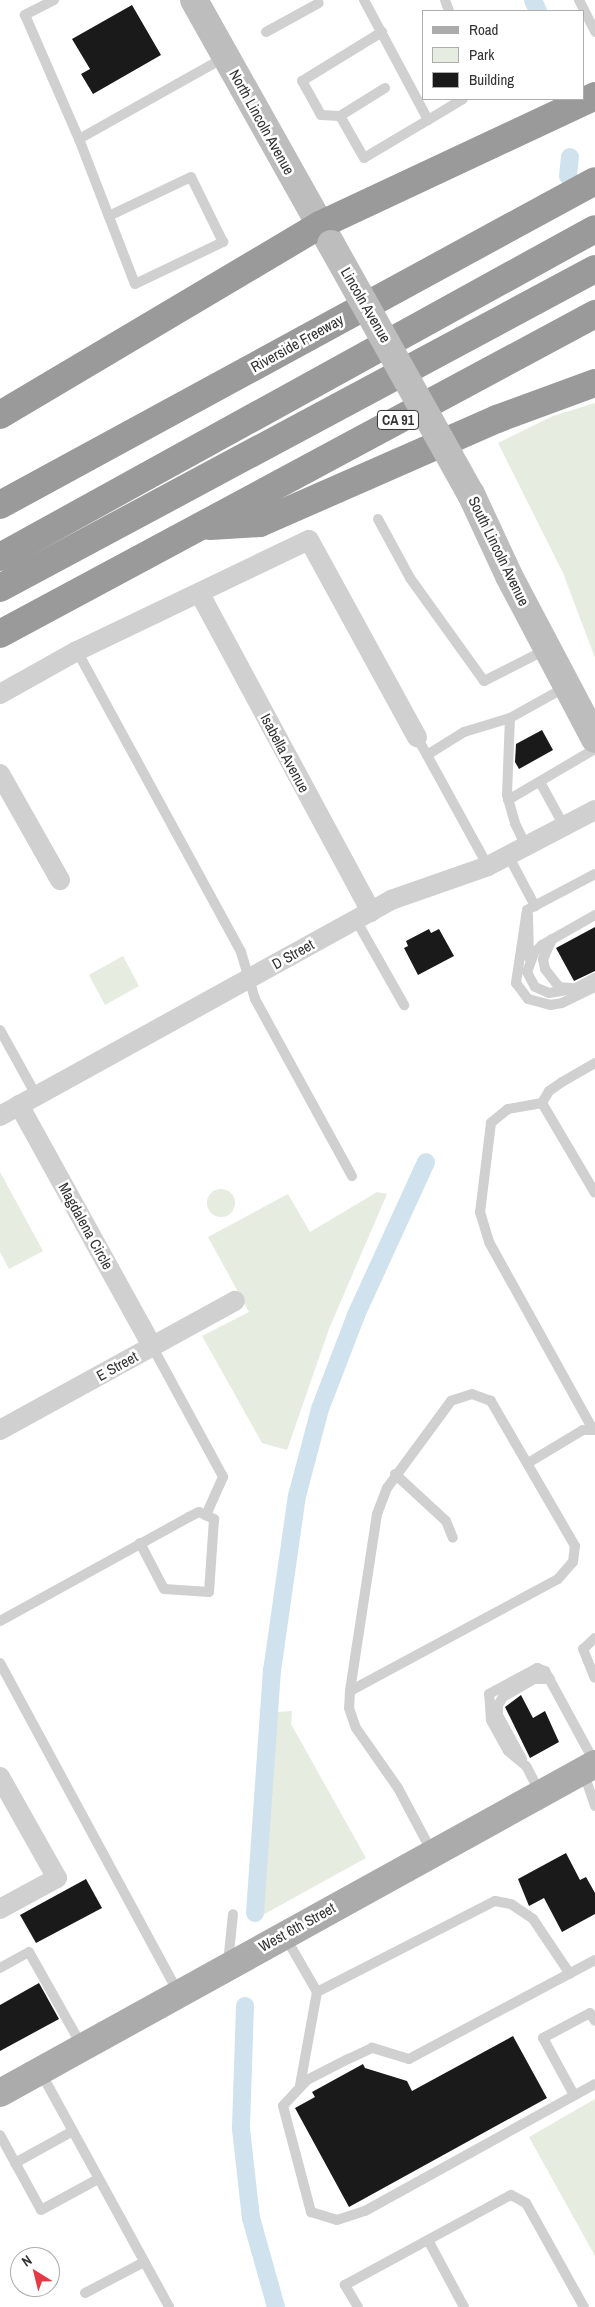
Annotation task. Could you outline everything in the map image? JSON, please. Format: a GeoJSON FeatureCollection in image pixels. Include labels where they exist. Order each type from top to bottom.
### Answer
{"type":"FeatureCollection","features":[{"type":"Feature","properties":{"kind":"highway"},"geometry":{"type":"LineString","coordinates":[[0,415],[326,234],[595,96]]}},
{"type":"Feature","properties":{"kind":"highway","name":"Riverside Freeway"},"geometry":{"type":"LineString","coordinates":[[0,505],[595,181]]}},
{"type":"Feature","properties":{"kind":"highway"},"geometry":{"type":"LineString","coordinates":[[0,557],[595,229]]}},
{"type":"Feature","properties":{"kind":"highway"},"geometry":{"type":"LineString","coordinates":[[0,588],[595,270]]}},
{"type":"Feature","properties":{"kind":"highway","name":"CA 91"},"geometry":{"type":"LineString","coordinates":[[0,634],[595,314]]}},
{"type":"Feature","properties":{"kind":"highway"},"geometry":{"type":"LineString","coordinates":[[201,527],[260,523],[497,419],[595,383]]}},
{"type":"Feature","properties":{"kind":"main road","name":"North Lincoln Avenue"},"geometry":{"type":"LineString","coordinates":[[194,0],[326,234]]}},
{"type":"Feature","properties":{"kind":"main road","name":"Lincoln Avenue"},"geometry":{"type":"LineString","coordinates":[[326,234],[401,365]]}},
{"type":"Feature","properties":{"kind":"main road","name":"South Lincoln Avenue"},"geometry":{"type":"LineString","coordinates":[[401,365],[471,494],[547,649],[595,739]]}},
{"type":"Feature","properties":{"kind":"main road","name":"West 6th Street"},"geometry":{"type":"LineString","coordinates":[[0,2093],[228,1964],[591,1766]]}},
{"type":"Feature","properties":{"kind":"street"},"geometry":{"type":"LineString","coordinates":[[0,694],[77,651],[200,594],[309,540],[417,737]]}},
{"type":"Feature","properties":{"kind":"street","name":"Isabella Avenue"},"geometry":{"type":"LineString","coordinates":[[200,594],[363,916]]}},
{"type":"Feature","properties":{"kind":"street"},"geometry":{"type":"LineString","coordinates":[[0,774],[60,880]]}},
{"type":"Feature","properties":{"kind":"street","name":"D Street"},"geometry":{"type":"LineString","coordinates":[[0,1116],[391,900],[488,866],[595,810]]}},
{"type":"Feature","properties":{"kind":"street","name":"Magdalena Circle"},"geometry":{"type":"LineString","coordinates":[[27,1100],[152,1346]]}},
{"type":"Feature","properties":{"kind":"street","name":"E Street"},"geometry":{"type":"LineString","coordinates":[[0,1430],[235,1300]]}},
{"type":"Feature","properties":{"kind":"street"},"geometry":{"type":"LineString","coordinates":[[0,1777],[57,1878],[0,1910]]}},
{"type":"Feature","properties":{"kind":"lane"},"geometry":{"type":"LineString","coordinates":[[54,0],[25,16],[79,139],[135,284],[223,242],[191,177],[109,216]]}},
{"type":"Feature","properties":{"kind":"lane"},"geometry":{"type":"LineString","coordinates":[[364,0],[428,120]]}},
{"type":"Feature","properties":{"kind":"lane"},"geometry":{"type":"LineString","coordinates":[[266,32],[320,1]]}},
{"type":"Feature","properties":{"kind":"lane"},"geometry":{"type":"LineString","coordinates":[[585,12],[595,32]]}},
{"type":"Feature","properties":{"kind":"lane"},"geometry":{"type":"LineString","coordinates":[[382,32],[302,81],[321,115],[340,116],[385,88]]}},
{"type":"Feature","properties":{"kind":"lane"},"geometry":{"type":"LineString","coordinates":[[79,139],[226,57]]}},
{"type":"Feature","properties":{"kind":"lane"},"geometry":{"type":"LineString","coordinates":[[340,116],[364,158],[461,100]]}},
{"type":"Feature","properties":{"kind":"lane"},"geometry":{"type":"LineString","coordinates":[[378,519],[410,578],[484,681],[547,649]]}},
{"type":"Feature","properties":{"kind":"lane"},"geometry":{"type":"LineString","coordinates":[[77,651],[241,952],[255,999],[352,1176]]}},
{"type":"Feature","properties":{"kind":"lane"},"geometry":{"type":"LineString","coordinates":[[427,755],[464,732],[510,718],[567,686]]}},
{"type":"Feature","properties":{"kind":"lane"},"geometry":{"type":"LineString","coordinates":[[510,718],[506,758],[508,800],[526,846]]}},
{"type":"Feature","properties":{"kind":"lane"},"geometry":{"type":"LineString","coordinates":[[417,737],[488,866]]}},
{"type":"Feature","properties":{"kind":"lane"},"geometry":{"type":"LineString","coordinates":[[508,800],[595,750]]}},
{"type":"Feature","properties":{"kind":"lane"},"geometry":{"type":"LineString","coordinates":[[540,782],[564,826]]}},
{"type":"Feature","properties":{"kind":"lane"},"geometry":{"type":"LineString","coordinates":[[508,855],[531,908],[529,980],[535,987],[560,994],[595,978]]}},
{"type":"Feature","properties":{"kind":"lane"},"geometry":{"type":"LineString","coordinates":[[531,908],[595,874]]}},
{"type":"Feature","properties":{"kind":"lane"},"geometry":{"type":"LineString","coordinates":[[531,908],[516,983],[521,992],[538,1004],[550,1005],[562,1003],[595,987]]}},
{"type":"Feature","properties":{"kind":"lane"},"geometry":{"type":"LineString","coordinates":[[529,962],[538,949],[552,938],[595,915]]}},
{"type":"Feature","properties":{"kind":"lane"},"geometry":{"type":"LineString","coordinates":[[363,916],[404,1005]]}},
{"type":"Feature","properties":{"kind":"lane"},"geometry":{"type":"LineString","coordinates":[[552,938],[543,959],[545,969],[559,987],[574,989]]}},
{"type":"Feature","properties":{"kind":"lane"},"geometry":{"type":"LineString","coordinates":[[0,1030],[27,1100]]}},
{"type":"Feature","properties":{"kind":"lane"},"geometry":{"type":"LineString","coordinates":[[528,1463],[583,1430],[594,1430],[489,1242],[480,1212],[491,1123],[508,1109],[542,1103],[549,1091],[595,1063]]}},
{"type":"Feature","properties":{"kind":"lane"},"geometry":{"type":"LineString","coordinates":[[542,1103],[595,1193]]}},
{"type":"Feature","properties":{"kind":"lane"},"geometry":{"type":"LineString","coordinates":[[152,1346],[223,1477],[206,1515]]}},
{"type":"Feature","properties":{"kind":"lane"},"geometry":{"type":"LineString","coordinates":[[350,1691],[558,1579],[573,1562],[575,1546],[491,1401],[472,1394],[452,1400],[395,1474],[378,1514],[350,1691],[349,1708],[356,1728],[398,1788],[432,1853]]}},
{"type":"Feature","properties":{"kind":"lane"},"geometry":{"type":"LineString","coordinates":[[395,1474],[446,1521],[453,1538]]}},
{"type":"Feature","properties":{"kind":"lane"},"geometry":{"type":"LineString","coordinates":[[0,1620],[140,1543],[200,1512],[214,1520],[208,1592],[164,1589],[140,1543]]}},
{"type":"Feature","properties":{"kind":"lane"},"geometry":{"type":"LineString","coordinates":[[595,1638],[584,1645],[583,1653],[595,1678]]}},
{"type":"Feature","properties":{"kind":"lane"},"geometry":{"type":"LineString","coordinates":[[0,1663],[178,1992]]}},
{"type":"Feature","properties":{"kind":"lane"},"geometry":{"type":"LineString","coordinates":[[540,1793],[498,1715],[498,1705],[503,1697],[534,1679],[547,1675],[591,1766],[595,1806]]}},
{"type":"Feature","properties":{"kind":"lane"},"geometry":{"type":"LineString","coordinates":[[316,1992],[495,1901],[511,1904],[533,1919],[570,1974]]}},
{"type":"Feature","properties":{"kind":"lane"},"geometry":{"type":"LineString","coordinates":[[228,1964],[233,1914]]}},
{"type":"Feature","properties":{"kind":"lane"},"geometry":{"type":"LineString","coordinates":[[284,1935],[316,1992],[300,2086]]}},
{"type":"Feature","properties":{"kind":"lane"},"geometry":{"type":"LineString","coordinates":[[0,1968],[29,1952],[82,2046]]}},
{"type":"Feature","properties":{"kind":"lane"},"geometry":{"type":"LineString","coordinates":[[595,1960],[409,2059],[372,2048],[307,2080],[283,2106],[311,2212],[337,2220],[365,2211],[595,2084]]}},
{"type":"Feature","properties":{"kind":"lane"},"geometry":{"type":"LineString","coordinates":[[574,2095],[543,2038],[590,2013],[595,2021]]}},
{"type":"Feature","properties":{"kind":"lane"},"geometry":{"type":"LineString","coordinates":[[39,2070],[169,2307]]}},
{"type":"Feature","properties":{"kind":"lane"},"geometry":{"type":"LineString","coordinates":[[15,2163],[73,2131]]}},
{"type":"Feature","properties":{"kind":"lane"},"geometry":{"type":"LineString","coordinates":[[0,2135],[41,2210],[98,2179]]}},
{"type":"Feature","properties":{"kind":"lane"},"geometry":{"type":"LineString","coordinates":[[358,2307],[345,2285],[511,2196],[526,2203],[584,2307]]}},
{"type":"Feature","properties":{"kind":"lane"},"geometry":{"type":"LineString","coordinates":[[428,2240],[464,2307]]}},
{"type":"Feature","properties":{"kind":"lane"},"geometry":{"type":"LineString","coordinates":[[85,2293],[144,2262]]}},
{"type":"Feature","properties":{"kind":"green space"},"geometry":{"type":"Polygon","coordinates":[[[595,403],[595,658],[563,573],[498,443],[553,416],[595,403]]]}},
{"type":"Feature","properties":{"kind":"green space"},"geometry":{"type":"Polygon","coordinates":[[[123,956],[139,986],[105,1005],[89,975],[123,956]]]}},
{"type":"Feature","properties":{"kind":"green space"},"geometry":{"type":"Polygon","coordinates":[[[0,1172],[43,1251],[9,1269],[0,1252],[0,1172]]]}},
{"type":"Feature","properties":{"kind":"green space"},"geometry":{"type":"Polygon","coordinates":[[[221,1189],[231,1193],[235,1203],[231,1213],[221,1217],[211,1213],[207,1203],[211,1193],[221,1189]]]}},
{"type":"Feature","properties":{"kind":"green space"},"geometry":{"type":"Polygon","coordinates":[[[377,1192],[387,1194],[329,1329],[287,1450],[262,1443],[202,1336],[249,1312],[208,1237],[288,1194],[310,1232],[377,1192]]]}},
{"type":"Feature","properties":{"kind":"green space"},"geometry":{"type":"Polygon","coordinates":[[[292,1711],[291,1724],[366,1858],[259,1917],[277,1712],[292,1711]]]}},
{"type":"Feature","properties":{"kind":"green space"},"geometry":{"type":"Polygon","coordinates":[[[595,2099],[595,2256],[529,2137],[595,2099]]]}},
{"type":"Feature","properties":{"kind":"building"},"geometry":{"type":"Polygon","coordinates":[[[132,5],[161,55],[93,94],[81,74],[90,69],[72,39],[132,5]]]}},
{"type":"Feature","properties":{"kind":"building"},"geometry":{"type":"Polygon","coordinates":[[[542,730],[553,750],[519,769],[515,762],[516,744],[542,730]]]}},
{"type":"Feature","properties":{"kind":"building"},"geometry":{"type":"Polygon","coordinates":[[[595,927],[595,971],[574,981],[556,948],[595,927]]]}},
{"type":"Feature","properties":{"kind":"building"},"geometry":{"type":"Polygon","coordinates":[[[429,929],[431,933],[439,929],[454,956],[418,975],[404,948],[408,946],[406,941],[429,929]]]}},
{"type":"Feature","properties":{"kind":"building"},"geometry":{"type":"Polygon","coordinates":[[[521,1695],[533,1718],[545,1711],[559,1742],[530,1758],[505,1707],[521,1695]]]}},
{"type":"Feature","properties":{"kind":"building"},"geometry":{"type":"Polygon","coordinates":[[[566,1853],[580,1880],[586,1877],[595,1893],[595,1914],[562,1932],[544,1898],[529,1906],[518,1879],[566,1853]]]}},
{"type":"Feature","properties":{"kind":"building"},"geometry":{"type":"Polygon","coordinates":[[[86,1879],[102,1908],[36,1943],[20,1915],[86,1879]]]}},
{"type":"Feature","properties":{"kind":"building"},"geometry":{"type":"Polygon","coordinates":[[[39,1983],[59,2019],[0,2051],[0,2005],[39,1983]]]}},
{"type":"Feature","properties":{"kind":"building"},"geometry":{"type":"Polygon","coordinates":[[[513,2036],[547,2098],[349,2207],[295,2108],[315,2097],[312,2092],[363,2064],[365,2068],[407,2081],[412,2091],[513,2036]]]}},
{"type":"Feature","properties":{"kind":"waterway"},"geometry":{"type":"LineString","coordinates":[[533,0],[538,10]]}},
{"type":"Feature","properties":{"kind":"waterway"},"geometry":{"type":"LineString","coordinates":[[568,176],[570,157]]}},
{"type":"Feature","properties":{"kind":"waterway"},"geometry":{"type":"LineString","coordinates":[[255,1913],[272,1671],[297,1496],[320,1409],[356,1315],[426,1162]]}},
{"type":"Feature","properties":{"kind":"waterway"},"geometry":{"type":"LineString","coordinates":[[245,2006],[241,2129],[251,2218],[276,2307]]}}]}
